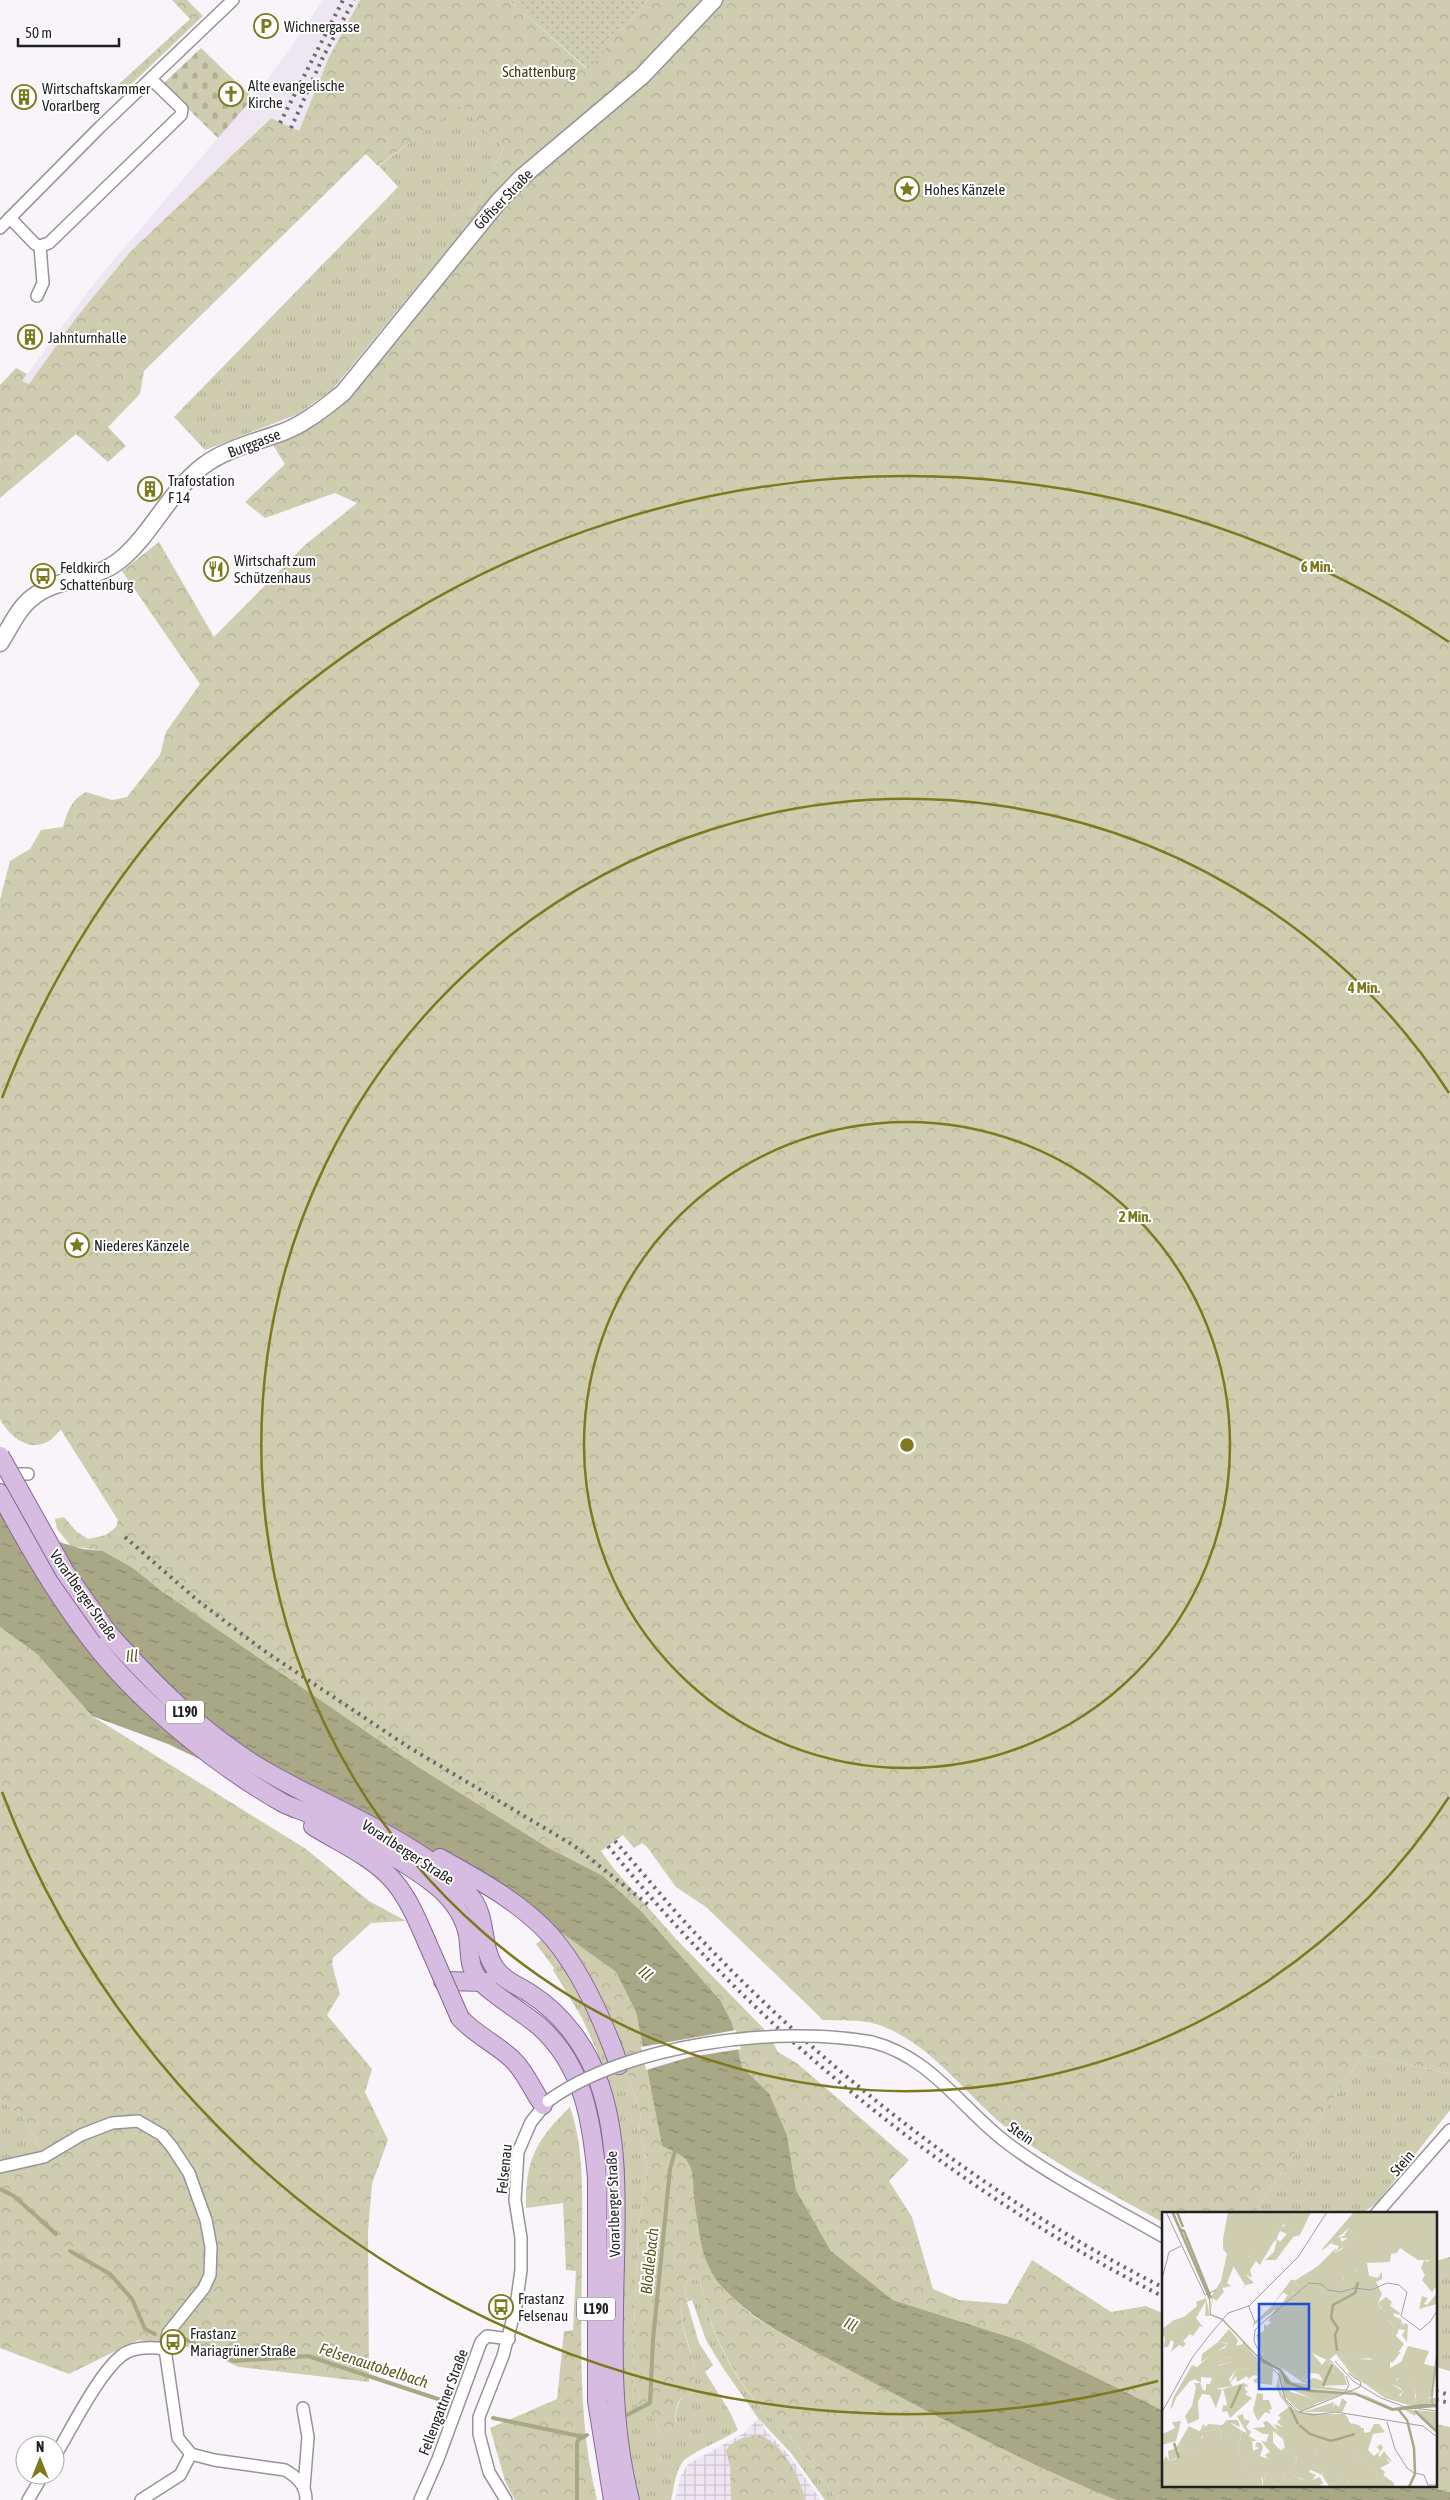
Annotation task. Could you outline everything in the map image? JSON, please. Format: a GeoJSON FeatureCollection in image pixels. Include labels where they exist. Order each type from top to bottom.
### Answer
{"type":"FeatureCollection","features":[{"type":"Feature","properties":{"kind":"main road","name":"Göfiser Straße"},"geometry":{"type":"LineString","coordinates":[[313,416],[343,394],[473,230],[513,186],[642,76],[714,0]]}},
{"type":"Feature","properties":{"kind":"main road","name":"Burggasse"},"geometry":{"type":"LineString","coordinates":[[0,643],[32,597],[43,590],[102,573],[121,560],[169,500],[204,465],[256,440],[284,432],[313,416]]}},
{"type":"Feature","properties":{"kind":"main road","name":"Vorarlberger Straße"},"geometry":{"type":"LineString","coordinates":[[0,1456],[47,1541],[86,1602],[108,1633],[149,1679],[180,1709],[217,1738],[274,1776],[360,1820],[447,1874],[471,1897],[478,1909],[489,1954],[496,1968],[507,1980],[539,1999],[561,2018],[572,2032],[599,2081],[613,2157],[615,2206],[613,2333],[615,2401],[617,2428],[630,2500]]}},
{"type":"Feature","properties":{"kind":"main road","name":"Vorarlberger Straße"},"geometry":{"type":"LineString","coordinates":[[0,1494],[49,1579],[100,1650],[148,1702],[208,1751],[285,1804],[303,1820],[401,1862],[437,1887],[460,1912],[465,1924],[470,1965],[482,1983],[541,2028],[556,2044],[582,2086],[594,2146],[598,2178],[597,2401],[613,2500]]}},
{"type":"Feature","properties":{"kind":"main road"},"geometry":{"type":"LineString","coordinates":[[341,1836],[388,1875],[410,1905],[460,2018],[474,2033],[512,2058],[546,2103]]}},
{"type":"Feature","properties":{"kind":"main road"},"geometry":{"type":"LineString","coordinates":[[408,1849],[430,1852],[492,1888],[551,1936],[581,1980],[618,2064]]}},
{"type":"Feature","properties":{"kind":"main road"},"geometry":{"type":"LineString","coordinates":[[469,1947],[463,1960],[443,1981],[482,1983],[507,1980]]}},
{"type":"Feature","properties":{"kind":"main road"},"geometry":{"type":"LineString","coordinates":[[482,1983],[489,1954]]}},
{"type":"Feature","properties":{"kind":"street"},"geometry":{"type":"LineString","coordinates":[[0,228],[151,79],[221,14],[233,0]]}},
{"type":"Feature","properties":{"kind":"street"},"geometry":{"type":"LineString","coordinates":[[10,218],[35,244],[40,246],[49,243],[181,115],[182,109],[151,79]]}},
{"type":"Feature","properties":{"kind":"street"},"geometry":{"type":"LineString","coordinates":[[37,296],[43,283],[40,246]]}},
{"type":"Feature","properties":{"kind":"street"},"geometry":{"type":"LineString","coordinates":[[0,1469],[6,1474],[28,1474]]}},
{"type":"Feature","properties":{"kind":"street","name":"Felsenau"},"geometry":{"type":"LineString","coordinates":[[506,2500],[489,2472],[479,2434],[479,2417],[509,2339],[521,2270],[520,2238],[515,2200],[518,2152],[531,2122],[546,2103],[592,2075],[618,2064],[687,2048],[779,2035],[838,2037],[872,2042]]}},
{"type":"Feature","properties":{"kind":"street","name":"Stein"},"geometry":{"type":"LineString","coordinates":[[872,2042],[904,2053],[922,2064],[983,2124],[1009,2144],[1162,2236]]}},
{"type":"Feature","properties":{"kind":"street"},"geometry":{"type":"LineString","coordinates":[[0,2167],[44,2157],[81,2136],[112,2123],[138,2121],[162,2135],[189,2173],[206,2220],[211,2254],[210,2275],[204,2288],[168,2334],[165,2349],[178,2438],[191,2454],[214,2460],[285,2470],[295,2476],[304,2487]]}},
{"type":"Feature","properties":{"kind":"street","name":"Stein"},"geometry":{"type":"LineString","coordinates":[[1378,2212],[1448,2135]]}},
{"type":"Feature","properties":{"kind":"street","name":"Fellengattner Straße"},"geometry":{"type":"LineString","coordinates":[[420,2500],[438,2458],[481,2342],[487,2336],[509,2339]]}},
{"type":"Feature","properties":{"kind":"street"},"geometry":{"type":"LineString","coordinates":[[65,2439],[101,2379],[122,2355],[145,2347],[165,2349]]}},
{"type":"Feature","properties":{"kind":"street"},"geometry":{"type":"LineString","coordinates":[[303,2408],[308,2436],[304,2487],[306,2500]]}},
{"type":"Feature","properties":{"kind":"street"},"geometry":{"type":"LineString","coordinates":[[142,2500],[180,2475],[191,2454]]}},
{"type":"Feature","properties":{"kind":"street"},"geometry":{"type":"LineString","coordinates":[[28,2500],[37,2485]]}},
{"type":"Feature","properties":{"kind":"street","name":"Felsenau"},"geometry":{"type":"LineString","coordinates":[[497,2486],[497,2500]]}},
{"type":"Feature","properties":{"kind":"shaded area"},"geometry":{"type":"Polygon","coordinates":[[[322,0],[360,0],[328,59],[299,132],[270,118],[130,252],[76,318],[29,384],[22,381],[95,282],[264,84],[306,26],[322,0]]]}},
{"type":"Feature","properties":{"kind":"shaded area"},"geometry":{"type":"Polygon","coordinates":[[[760,2417],[765,2430],[788,2454],[821,2500],[675,2500],[681,2475],[688,2464],[744,2433],[760,2417]]]}},
{"type":"Feature","properties":{"kind":"green space"},"geometry":{"type":"Polygon","coordinates":[[[172,0],[187,0],[203,16],[125,90],[119,84],[190,19],[172,0]]]}},
{"type":"Feature","properties":{"kind":"green space","name":"Schattenburg"},"geometry":{"type":"Polygon","coordinates":[[[360,0],[509,0],[587,69],[648,0],[1450,0],[1450,2074],[1363,2055],[1254,2212],[1162,2212],[1162,2222],[1084,2179],[1008,2129],[930,2056],[895,2032],[870,2022],[823,2020],[706,1907],[676,1887],[647,1847],[642,1843],[634,1848],[623,1835],[601,1851],[614,1869],[677,1940],[767,2032],[778,2052],[798,2064],[909,2160],[889,2181],[912,2217],[933,2289],[959,2300],[1007,2304],[1032,2260],[1111,2312],[1146,2306],[1162,2313],[1162,2410],[1022,2341],[893,2300],[831,2251],[796,2190],[787,2135],[769,2093],[742,2067],[732,2023],[721,2001],[641,1911],[603,1876],[547,1847],[415,1765],[163,1592],[133,1568],[103,1551],[71,1546],[57,1529],[55,1519],[64,1517],[77,1532],[88,1539],[106,1535],[116,1527],[118,1520],[61,1430],[49,1441],[42,1444],[27,1444],[14,1437],[0,1419],[0,900],[10,861],[30,849],[41,830],[63,827],[73,802],[86,792],[112,800],[127,797],[160,755],[166,732],[200,684],[122,571],[159,542],[214,637],[305,545],[357,503],[335,493],[265,518],[245,502],[285,464],[273,445],[310,428],[475,239],[462,232],[504,148],[459,106],[378,166],[366,154],[144,371],[140,394],[108,427],[126,446],[108,462],[76,434],[0,498],[0,385],[16,368],[27,374],[22,381],[29,384],[76,318],[130,252],[271,118],[299,131],[328,59],[360,0]]]}},
{"type":"Feature","properties":{"kind":"green space"},"geometry":{"type":"Polygon","coordinates":[[[509,0],[648,0],[588,69],[509,0]]]}},
{"type":"Feature","properties":{"kind":"green space"},"geometry":{"type":"Polygon","coordinates":[[[201,48],[253,98],[218,138],[163,84],[201,48]]]}},
{"type":"Feature","properties":{"kind":"green space"},"geometry":{"type":"Polygon","coordinates":[[[459,105],[504,148],[462,232],[332,390],[298,414],[205,450],[174,417],[398,187],[379,166],[459,105]]]}},
{"type":"Feature","properties":{"kind":"green space"},"geometry":{"type":"Polygon","coordinates":[[[0,1627],[37,1654],[92,1716],[306,1849],[369,1901],[406,1921],[371,1923],[333,1958],[332,1964],[340,1994],[327,2015],[372,2069],[365,2092],[388,2140],[372,2184],[368,2231],[369,2382],[239,2367],[195,2348],[138,2340],[69,2374],[0,2348],[0,2167],[44,2157],[24,2118],[0,2100],[0,1627]]]}},
{"type":"Feature","properties":{"kind":"green space"},"geometry":{"type":"Polygon","coordinates":[[[556,1929],[616,2039],[641,2115],[639,2132],[645,2150],[647,2171],[638,2231],[633,2353],[634,2402],[654,2419],[661,2433],[676,2422],[679,2402],[689,2393],[695,2392],[693,2360],[681,2313],[682,2305],[687,2301],[684,2286],[686,2281],[693,2278],[699,2280],[714,2331],[738,2377],[758,2405],[781,2425],[838,2500],[825,2500],[791,2453],[758,2418],[706,2340],[692,2300],[687,2302],[699,2343],[713,2365],[705,2372],[730,2412],[738,2430],[699,2451],[682,2463],[675,2481],[671,2500],[640,2500],[630,2454],[624,2399],[622,2333],[624,2215],[608,2085],[596,2049],[582,2018],[553,1970],[554,1968],[536,1944],[556,1929]]]}},
{"type":"Feature","properties":{"kind":"green space"},"geometry":{"type":"Polygon","coordinates":[[[556,1929],[616,1972],[636,2012],[662,2146],[683,2157],[689,2165],[694,2182],[698,2229],[709,2267],[717,2281],[735,2301],[766,2324],[800,2344],[982,2438],[1116,2500],[838,2500],[781,2425],[758,2405],[738,2377],[714,2331],[699,2280],[693,2278],[686,2281],[684,2286],[687,2302],[682,2305],[681,2313],[694,2364],[695,2392],[687,2394],[679,2402],[676,2412],[675,2432],[663,2437],[654,2419],[634,2402],[633,2353],[638,2231],[647,2171],[645,2150],[639,2132],[641,2115],[616,2039],[556,1929]]]}},
{"type":"Feature","properties":{"kind":"green space"},"geometry":{"type":"Polygon","coordinates":[[[1363,2055],[1450,2074],[1450,2110],[1377,2203],[1364,2212],[1254,2212],[1363,2055]]]}},
{"type":"Feature","properties":{"kind":"green space"},"geometry":{"type":"Polygon","coordinates":[[[0,2100],[24,2118],[44,2157],[0,2167],[0,2100]]]}},
{"type":"Feature","properties":{"kind":"green space"},"geometry":{"type":"Polygon","coordinates":[[[570,2107],[575,2123],[582,2174],[581,2340],[583,2404],[590,2468],[597,2500],[515,2500],[505,2481],[490,2428],[557,2399],[564,2331],[573,2330],[576,2271],[566,2270],[563,2203],[526,2208],[526,2191],[535,2152],[549,2130],[570,2107]]]}},
{"type":"Feature","properties":{"kind":"green space"},"geometry":{"type":"Polygon","coordinates":[[[1450,2257],[1450,2371],[1438,2368],[1438,2260],[1450,2257]]]}},
{"type":"Feature","properties":{"kind":"green space"},"geometry":{"type":"Polygon","coordinates":[[[1438,2424],[1450,2427],[1450,2492],[1432,2488],[1438,2488],[1438,2424]]]}},
{"type":"Feature","properties":{"kind":"green space"},"geometry":{"type":"Polygon","coordinates":[[[759,2435],[775,2445],[783,2453],[795,2472],[805,2500],[731,2500],[730,2466],[726,2451],[736,2441],[759,2435]]]}},
{"type":"Feature","properties":{"kind":"water","name":"Ill"},"geometry":{"type":"Polygon","coordinates":[[[0,1512],[62,1543],[83,1549],[103,1551],[133,1568],[163,1592],[415,1765],[547,1847],[603,1876],[641,1911],[721,2001],[732,2023],[742,2067],[769,2093],[787,2135],[796,2190],[831,2251],[893,2300],[1022,2341],[1162,2410],[1162,2488],[1432,2488],[1450,2492],[1450,2500],[1116,2500],[1049,2471],[950,2423],[768,2325],[737,2302],[723,2288],[709,2268],[701,2245],[692,2171],[683,2157],[662,2146],[636,2012],[616,1972],[556,1929],[168,1744],[92,1716],[37,1654],[0,1627],[0,1512]]]}},
{"type":"Feature","properties":{"kind":"pier"},"geometry":{"type":"Polygon","coordinates":[[[736,2030],[741,2049],[690,2057],[646,2070],[641,2047],[736,2030]]]}},
{"type":"Feature","properties":{"kind":"waterway","name":"Blödlebach"},"geometry":{"type":"LineString","coordinates":[[623,2417],[650,2403],[653,2340],[670,2169],[676,2148]]}},
{"type":"Feature","properties":{"kind":"waterway","name":"Felsenautobelbach"},"geometry":{"type":"LineString","coordinates":[[0,2189],[14,2196],[56,2234]]}},
{"type":"Feature","properties":{"kind":"waterway","name":"Felsenautobelbach"},"geometry":{"type":"LineString","coordinates":[[70,2251],[110,2274],[132,2299],[145,2329],[155,2334]]}},
{"type":"Feature","properties":{"kind":"waterway","name":"Felsenautobelbach"},"geometry":{"type":"LineString","coordinates":[[178,2336],[234,2361],[308,2356],[447,2402]]}},
{"type":"Feature","properties":{"kind":"waterway","name":"Felsenautobelbach"},"geometry":{"type":"LineString","coordinates":[[493,2418],[584,2437]]}},
{"type":"Feature","properties":{"kind":"waterway","name":"Blödlebach"},"geometry":{"type":"LineString","coordinates":[[577,2500],[577,2444],[578,2440],[587,2435]]}},
{"type":"Feature","properties":{"kind":"railway"},"geometry":{"type":"LineString","coordinates":[[280,123],[343,0]]}},
{"type":"Feature","properties":{"kind":"railway"},"geometry":{"type":"LineString","coordinates":[[291,128],[323,57],[354,0]]}},
{"type":"Feature","properties":{"kind":"railway"},"geometry":{"type":"LineString","coordinates":[[125,1537],[197,1600],[263,1650],[410,1748],[573,1845],[650,1906]]}},
{"type":"Feature","properties":{"kind":"railway"},"geometry":{"type":"LineString","coordinates":[[615,1841],[694,1932],[746,1985],[800,2036],[856,2084],[973,2174],[1035,2215],[1099,2253],[1162,2287]]}},
{"type":"Feature","properties":{"kind":"railway"},"geometry":{"type":"LineString","coordinates":[[608,1846],[666,1914],[727,1979],[793,2042],[862,2101],[934,2156],[1008,2207],[1085,2254],[1162,2296]]}},
{"type":"Feature","properties":{"kind":"railway"},"geometry":{"type":"LineString","coordinates":[[1438,2392],[1450,2395]]}},
{"type":"Feature","properties":{"kind":"railway"},"geometry":{"type":"LineString","coordinates":[[1438,2400],[1450,2403]]}},
{"type":"Feature","properties":{"kind":"place","name":"Wichnergasse"},"geometry":{"type":"Point","coordinates":[266,26]}},
{"type":"Feature","properties":{"kind":"place","name":"Alte evangelische Kirche"},"geometry":{"type":"Point","coordinates":[231,94]}},
{"type":"Feature","properties":{"kind":"place","name":"Wirtschaftskammer Vorarlberg"},"geometry":{"type":"Point","coordinates":[24,97]}},
{"type":"Feature","properties":{"kind":"place","name":"Hohes Känzele"},"geometry":{"type":"Point","coordinates":[907,189]}},
{"type":"Feature","properties":{"kind":"place","name":"Jahnturnhalle"},"geometry":{"type":"Point","coordinates":[30,337]}},
{"type":"Feature","properties":{"kind":"place","name":"Trafostation F 14"},"geometry":{"type":"Point","coordinates":[150,489]}},
{"type":"Feature","properties":{"kind":"place","name":"Wirtschaft zum Schützenhaus"},"geometry":{"type":"Point","coordinates":[216,569]}},
{"type":"Feature","properties":{"kind":"place","name":"Feldkirch Schattenburg"},"geometry":{"type":"Point","coordinates":[43,576]}},
{"type":"Feature","properties":{"kind":"place","name":"Niederes Känzele"},"geometry":{"type":"Point","coordinates":[77,1245]}},
{"type":"Feature","properties":{"kind":"place","name":"Frastanz Felsenau"},"geometry":{"type":"Point","coordinates":[501,2307]}},
{"type":"Feature","properties":{"kind":"place","name":"Frastanz Mariagrüner Straße"},"geometry":{"type":"Point","coordinates":[173,2342]}}]}
